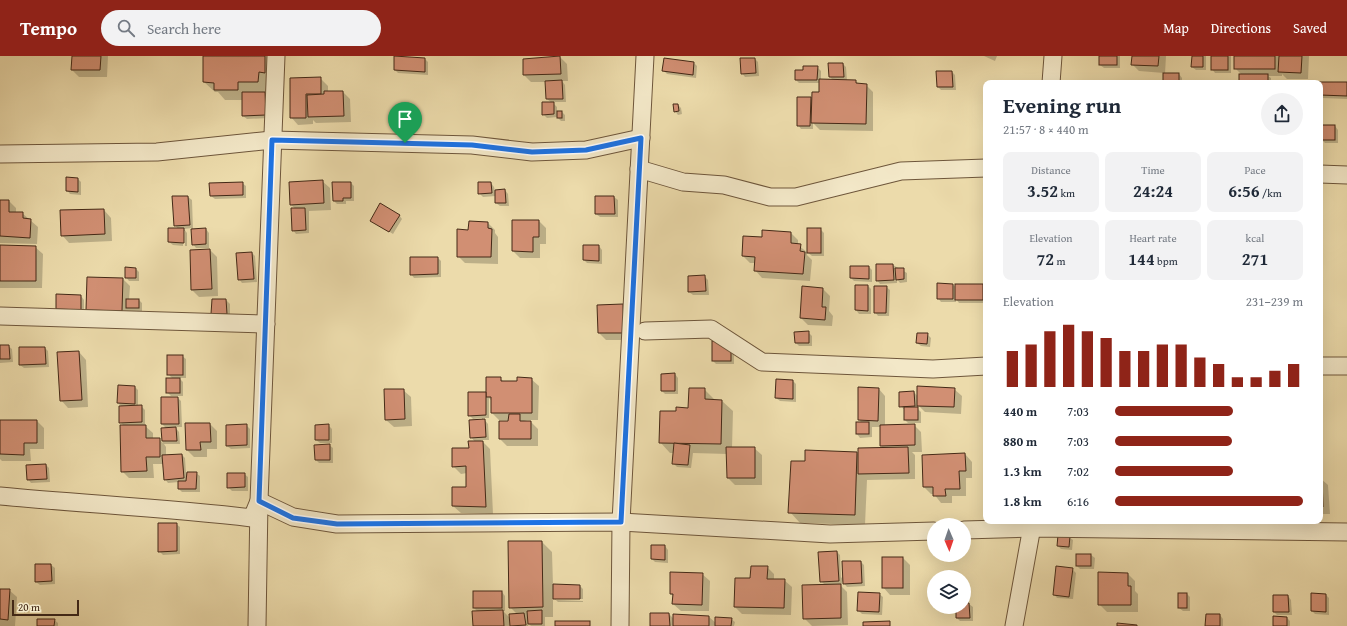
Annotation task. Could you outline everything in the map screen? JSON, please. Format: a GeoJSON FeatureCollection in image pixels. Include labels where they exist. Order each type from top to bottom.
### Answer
{"type":"FeatureCollection","features":[{"type":"Feature","properties":{"kind":"street"},"geometry":{"type":"LineString","coordinates":[[257,626],[259,501],[276,56]]}},
{"type":"Feature","properties":{"kind":"street"},"geometry":{"type":"LineString","coordinates":[[620,626],[621,522],[646,56]]}},
{"type":"Feature","properties":{"kind":"street"},"geometry":{"type":"LineString","coordinates":[[1051,80],[1053,56]]}},
{"type":"Feature","properties":{"kind":"street"},"geometry":{"type":"LineString","coordinates":[[0,154],[157,152],[272,140],[472,145],[532,152],[586,150],[641,138]]}},
{"type":"Feature","properties":{"kind":"street"},"geometry":{"type":"LineString","coordinates":[[639,169],[684,182],[724,185],[770,197],[796,197],[901,171],[983,168]]}},
{"type":"Feature","properties":{"kind":"street"},"geometry":{"type":"LineString","coordinates":[[1323,174],[1347,175]]}},
{"type":"Feature","properties":{"kind":"street"},"geometry":{"type":"LineString","coordinates":[[0,316],[266,324]]}},
{"type":"Feature","properties":{"kind":"street"},"geometry":{"type":"LineString","coordinates":[[645,331],[711,329],[762,362],[933,369],[983,366]]}},
{"type":"Feature","properties":{"kind":"street"},"geometry":{"type":"LineString","coordinates":[[1323,366],[1347,366]]}},
{"type":"Feature","properties":{"kind":"street"},"geometry":{"type":"LineString","coordinates":[[0,496],[73,503],[188,510],[252,518],[259,501]]}},
{"type":"Feature","properties":{"kind":"street"},"geometry":{"type":"LineString","coordinates":[[259,501],[293,518],[337,524],[621,522],[830,534],[927,531]]}},
{"type":"Feature","properties":{"kind":"street"},"geometry":{"type":"LineString","coordinates":[[971,529],[1033,524],[1347,532]]}},
{"type":"Feature","properties":{"kind":"street"},"geometry":{"type":"LineString","coordinates":[[1014,626],[1033,524]]}},
{"type":"Feature","properties":{"kind":"building"},"geometry":{"type":"Polygon","coordinates":[[[72,56],[101,56],[100,70],[71,70],[72,56]]]}},
{"type":"Feature","properties":{"kind":"building"},"geometry":{"type":"Polygon","coordinates":[[[203,56],[265,56],[265,73],[259,72],[258,82],[238,82],[238,90],[214,90],[214,83],[203,82],[203,56]]]}},
{"type":"Feature","properties":{"kind":"building"},"geometry":{"type":"Polygon","coordinates":[[[394,56],[425,58],[425,72],[394,70],[394,56]]]}},
{"type":"Feature","properties":{"kind":"building"},"geometry":{"type":"Polygon","coordinates":[[[560,56],[561,74],[523,75],[523,59],[560,56]]]}},
{"type":"Feature","properties":{"kind":"building"},"geometry":{"type":"Polygon","coordinates":[[[1099,56],[1117,56],[1117,65],[1099,65],[1099,56]]]}},
{"type":"Feature","properties":{"kind":"building"},"geometry":{"type":"Polygon","coordinates":[[[1132,56],[1159,56],[1158,66],[1131,65],[1132,56]]]}},
{"type":"Feature","properties":{"kind":"building"},"geometry":{"type":"Polygon","coordinates":[[[1192,56],[1203,56],[1203,67],[1191,67],[1192,56]]]}},
{"type":"Feature","properties":{"kind":"building"},"geometry":{"type":"Polygon","coordinates":[[[1211,56],[1228,56],[1228,70],[1211,70],[1211,56]]]}},
{"type":"Feature","properties":{"kind":"building"},"geometry":{"type":"Polygon","coordinates":[[[1234,56],[1275,56],[1275,69],[1234,69],[1234,56]]]}},
{"type":"Feature","properties":{"kind":"building"},"geometry":{"type":"Polygon","coordinates":[[[1279,56],[1302,56],[1301,73],[1278,72],[1279,56]]]}},
{"type":"Feature","properties":{"kind":"building"},"geometry":{"type":"Polygon","coordinates":[[[664,58],[694,62],[693,75],[662,71],[664,58]]]}},
{"type":"Feature","properties":{"kind":"building"},"geometry":{"type":"Polygon","coordinates":[[[740,58],[755,58],[756,73],[741,74],[740,58]]]}},
{"type":"Feature","properties":{"kind":"building"},"geometry":{"type":"Polygon","coordinates":[[[828,63],[843,63],[844,77],[829,77],[828,63]]]}},
{"type":"Feature","properties":{"kind":"building"},"geometry":{"type":"Polygon","coordinates":[[[803,66],[818,66],[817,80],[795,80],[795,70],[803,70],[803,66]]]}},
{"type":"Feature","properties":{"kind":"building"},"geometry":{"type":"Polygon","coordinates":[[[936,71],[952,71],[953,87],[937,87],[936,71]]]}},
{"type":"Feature","properties":{"kind":"building"},"geometry":{"type":"Polygon","coordinates":[[[1163,73],[1179,73],[1179,80],[1163,80],[1163,73]]]}},
{"type":"Feature","properties":{"kind":"building"},"geometry":{"type":"Polygon","coordinates":[[[1239,74],[1268,74],[1268,80],[1239,80],[1239,74]]]}},
{"type":"Feature","properties":{"kind":"building"},"geometry":{"type":"Polygon","coordinates":[[[321,77],[321,94],[306,94],[306,118],[290,118],[290,78],[321,77]]]}},
{"type":"Feature","properties":{"kind":"building"},"geometry":{"type":"Polygon","coordinates":[[[819,79],[856,80],[856,83],[867,84],[866,124],[811,123],[812,92],[819,92],[819,79]]]}},
{"type":"Feature","properties":{"kind":"building"},"geometry":{"type":"Polygon","coordinates":[[[562,80],[563,99],[546,99],[545,81],[562,80]]]}},
{"type":"Feature","properties":{"kind":"building"},"geometry":{"type":"Polygon","coordinates":[[[1323,82],[1347,82],[1347,96],[1323,95],[1323,82]]]}},
{"type":"Feature","properties":{"kind":"building"},"geometry":{"type":"Polygon","coordinates":[[[324,91],[343,91],[344,116],[308,117],[307,95],[324,94],[324,91]]]}},
{"type":"Feature","properties":{"kind":"building"},"geometry":{"type":"Polygon","coordinates":[[[242,92],[265,92],[266,115],[242,116],[242,92]]]}},
{"type":"Feature","properties":{"kind":"building"},"geometry":{"type":"Polygon","coordinates":[[[797,97],[811,97],[810,126],[797,126],[797,97]]]}},
{"type":"Feature","properties":{"kind":"building"},"geometry":{"type":"Polygon","coordinates":[[[542,102],[554,102],[554,114],[542,115],[542,102]]]}},
{"type":"Feature","properties":{"kind":"building"},"geometry":{"type":"Polygon","coordinates":[[[673,104],[678,104],[679,111],[674,112],[673,104]]]}},
{"type":"Feature","properties":{"kind":"building"},"geometry":{"type":"Polygon","coordinates":[[[557,111],[562,111],[562,118],[557,118],[557,111]]]}},
{"type":"Feature","properties":{"kind":"building"},"geometry":{"type":"Polygon","coordinates":[[[1323,125],[1335,125],[1335,140],[1323,140],[1323,125]]]}},
{"type":"Feature","properties":{"kind":"building"},"geometry":{"type":"Polygon","coordinates":[[[66,177],[78,178],[78,192],[66,191],[66,177]]]}},
{"type":"Feature","properties":{"kind":"building"},"geometry":{"type":"Polygon","coordinates":[[[323,180],[324,203],[290,205],[289,182],[323,180]]]}},
{"type":"Feature","properties":{"kind":"building"},"geometry":{"type":"Polygon","coordinates":[[[243,182],[243,195],[210,196],[209,183],[243,182]]]}},
{"type":"Feature","properties":{"kind":"building"},"geometry":{"type":"Polygon","coordinates":[[[332,182],[351,182],[351,198],[343,198],[343,201],[333,201],[332,182]]]}},
{"type":"Feature","properties":{"kind":"building"},"geometry":{"type":"Polygon","coordinates":[[[478,182],[491,182],[492,193],[478,194],[478,182]]]}},
{"type":"Feature","properties":{"kind":"building"},"geometry":{"type":"Polygon","coordinates":[[[505,189],[506,203],[495,203],[495,190],[505,189]]]}},
{"type":"Feature","properties":{"kind":"building"},"geometry":{"type":"Polygon","coordinates":[[[172,196],[188,196],[190,225],[174,226],[172,196]]]}},
{"type":"Feature","properties":{"kind":"building"},"geometry":{"type":"Polygon","coordinates":[[[595,196],[614,196],[615,214],[595,214],[595,196]]]}},
{"type":"Feature","properties":{"kind":"building"},"geometry":{"type":"Polygon","coordinates":[[[0,200],[9,200],[9,212],[23,212],[23,218],[31,219],[30,238],[0,236],[0,200]]]}},
{"type":"Feature","properties":{"kind":"building"},"geometry":{"type":"Polygon","coordinates":[[[380,203],[400,215],[389,232],[370,221],[380,203]]]}},
{"type":"Feature","properties":{"kind":"building"},"geometry":{"type":"Polygon","coordinates":[[[291,208],[305,208],[306,230],[292,231],[291,208]]]}},
{"type":"Feature","properties":{"kind":"building"},"geometry":{"type":"Polygon","coordinates":[[[104,209],[105,234],[61,236],[60,210],[104,209]]]}},
{"type":"Feature","properties":{"kind":"building"},"geometry":{"type":"Polygon","coordinates":[[[512,220],[539,220],[539,237],[533,237],[533,252],[512,251],[512,220]]]}},
{"type":"Feature","properties":{"kind":"building"},"geometry":{"type":"Polygon","coordinates":[[[469,221],[488,222],[488,228],[492,229],[491,257],[457,257],[457,229],[468,230],[469,221]]]}},
{"type":"Feature","properties":{"kind":"building"},"geometry":{"type":"Polygon","coordinates":[[[168,228],[184,228],[184,243],[168,242],[168,228]]]}},
{"type":"Feature","properties":{"kind":"building"},"geometry":{"type":"Polygon","coordinates":[[[206,228],[206,244],[192,245],[191,229],[206,228]]]}},
{"type":"Feature","properties":{"kind":"building"},"geometry":{"type":"Polygon","coordinates":[[[807,228],[821,228],[821,253],[807,253],[807,228]]]}},
{"type":"Feature","properties":{"kind":"building"},"geometry":{"type":"Polygon","coordinates":[[[762,230],[791,232],[791,243],[801,244],[800,251],[805,252],[803,274],[754,271],[755,257],[742,256],[743,236],[762,237],[762,230]]]}},
{"type":"Feature","properties":{"kind":"building"},"geometry":{"type":"Polygon","coordinates":[[[0,245],[36,246],[36,281],[0,281],[0,245]]]}},
{"type":"Feature","properties":{"kind":"building"},"geometry":{"type":"Polygon","coordinates":[[[583,245],[599,245],[599,261],[583,260],[583,245]]]}},
{"type":"Feature","properties":{"kind":"building"},"geometry":{"type":"Polygon","coordinates":[[[210,249],[212,289],[191,290],[190,250],[210,249]]]}},
{"type":"Feature","properties":{"kind":"building"},"geometry":{"type":"Polygon","coordinates":[[[252,252],[254,279],[238,280],[236,253],[252,252]]]}},
{"type":"Feature","properties":{"kind":"building"},"geometry":{"type":"Polygon","coordinates":[[[410,257],[438,257],[438,274],[410,275],[410,257]]]}},
{"type":"Feature","properties":{"kind":"building"},"geometry":{"type":"Polygon","coordinates":[[[876,264],[893,264],[894,280],[876,281],[876,264]]]}},
{"type":"Feature","properties":{"kind":"building"},"geometry":{"type":"Polygon","coordinates":[[[850,266],[869,266],[869,279],[850,278],[850,266]]]}},
{"type":"Feature","properties":{"kind":"building"},"geometry":{"type":"Polygon","coordinates":[[[125,267],[136,268],[136,278],[125,278],[125,267]]]}},
{"type":"Feature","properties":{"kind":"building"},"geometry":{"type":"Polygon","coordinates":[[[895,268],[904,268],[904,279],[896,280],[895,268]]]}},
{"type":"Feature","properties":{"kind":"building"},"geometry":{"type":"Polygon","coordinates":[[[705,275],[706,291],[688,292],[688,276],[705,275]]]}},
{"type":"Feature","properties":{"kind":"building"},"geometry":{"type":"Polygon","coordinates":[[[87,277],[123,278],[122,311],[86,310],[87,277]]]}},
{"type":"Feature","properties":{"kind":"building"},"geometry":{"type":"Polygon","coordinates":[[[937,283],[953,284],[953,299],[937,299],[937,283]]]}},
{"type":"Feature","properties":{"kind":"building"},"geometry":{"type":"Polygon","coordinates":[[[955,284],[983,284],[983,300],[955,300],[955,284]]]}},
{"type":"Feature","properties":{"kind":"building"},"geometry":{"type":"Polygon","coordinates":[[[855,285],[868,285],[868,311],[855,310],[855,285]]]}},
{"type":"Feature","properties":{"kind":"building"},"geometry":{"type":"Polygon","coordinates":[[[802,286],[823,288],[822,307],[826,307],[825,320],[800,318],[802,286]]]}},
{"type":"Feature","properties":{"kind":"building"},"geometry":{"type":"Polygon","coordinates":[[[874,286],[887,286],[886,313],[874,313],[874,286]]]}},
{"type":"Feature","properties":{"kind":"building"},"geometry":{"type":"Polygon","coordinates":[[[56,294],[81,295],[81,310],[56,309],[56,294]]]}},
{"type":"Feature","properties":{"kind":"building"},"geometry":{"type":"Polygon","coordinates":[[[126,299],[139,299],[139,308],[126,308],[126,299]]]}},
{"type":"Feature","properties":{"kind":"building"},"geometry":{"type":"Polygon","coordinates":[[[212,299],[226,299],[227,314],[211,314],[212,299]]]}},
{"type":"Feature","properties":{"kind":"building"},"geometry":{"type":"Polygon","coordinates":[[[623,304],[624,333],[598,333],[597,305],[623,304]]]}},
{"type":"Feature","properties":{"kind":"building"},"geometry":{"type":"Polygon","coordinates":[[[809,331],[809,343],[795,343],[794,332],[809,331]]]}},
{"type":"Feature","properties":{"kind":"building"},"geometry":{"type":"Polygon","coordinates":[[[917,333],[928,333],[927,344],[916,343],[917,333]]]}},
{"type":"Feature","properties":{"kind":"building"},"geometry":{"type":"Polygon","coordinates":[[[712,341],[731,341],[731,361],[712,361],[712,341]]]}},
{"type":"Feature","properties":{"kind":"building"},"geometry":{"type":"Polygon","coordinates":[[[0,345],[9,345],[10,359],[0,359],[0,345]]]}},
{"type":"Feature","properties":{"kind":"building"},"geometry":{"type":"Polygon","coordinates":[[[19,347],[45,347],[46,364],[19,365],[19,347]]]}},
{"type":"Feature","properties":{"kind":"building"},"geometry":{"type":"Polygon","coordinates":[[[79,351],[82,400],[60,401],[57,352],[79,351]]]}},
{"type":"Feature","properties":{"kind":"building"},"geometry":{"type":"Polygon","coordinates":[[[167,355],[183,355],[183,375],[167,375],[167,355]]]}},
{"type":"Feature","properties":{"kind":"building"},"geometry":{"type":"Polygon","coordinates":[[[675,373],[675,391],[661,391],[661,374],[675,373]]]}},
{"type":"Feature","properties":{"kind":"building"},"geometry":{"type":"Polygon","coordinates":[[[486,377],[501,377],[501,381],[517,381],[517,377],[532,378],[532,413],[491,413],[491,397],[486,397],[486,377]]]}},
{"type":"Feature","properties":{"kind":"building"},"geometry":{"type":"Polygon","coordinates":[[[166,378],[180,378],[180,393],[166,393],[166,378]]]}},
{"type":"Feature","properties":{"kind":"building"},"geometry":{"type":"Polygon","coordinates":[[[776,379],[793,380],[793,399],[775,398],[776,379]]]}},
{"type":"Feature","properties":{"kind":"building"},"geometry":{"type":"Polygon","coordinates":[[[118,385],[135,386],[135,404],[117,403],[118,385]]]}},
{"type":"Feature","properties":{"kind":"building"},"geometry":{"type":"Polygon","coordinates":[[[917,386],[955,388],[954,407],[917,406],[917,386]]]}},
{"type":"Feature","properties":{"kind":"building"},"geometry":{"type":"Polygon","coordinates":[[[858,387],[879,388],[878,421],[858,420],[858,387]]]}},
{"type":"Feature","properties":{"kind":"building"},"geometry":{"type":"Polygon","coordinates":[[[689,388],[705,388],[705,399],[722,400],[721,444],[659,443],[660,411],[676,411],[676,407],[688,408],[689,388]]]}},
{"type":"Feature","properties":{"kind":"building"},"geometry":{"type":"Polygon","coordinates":[[[384,389],[404,389],[405,419],[385,420],[384,389]]]}},
{"type":"Feature","properties":{"kind":"building"},"geometry":{"type":"Polygon","coordinates":[[[914,391],[915,406],[899,407],[899,392],[914,391]]]}},
{"type":"Feature","properties":{"kind":"building"},"geometry":{"type":"Polygon","coordinates":[[[468,392],[486,392],[486,415],[468,416],[468,392]]]}},
{"type":"Feature","properties":{"kind":"building"},"geometry":{"type":"Polygon","coordinates":[[[161,397],[178,397],[179,424],[161,424],[161,397]]]}},
{"type":"Feature","properties":{"kind":"building"},"geometry":{"type":"Polygon","coordinates":[[[142,405],[142,422],[119,423],[119,406],[142,405]]]}},
{"type":"Feature","properties":{"kind":"building"},"geometry":{"type":"Polygon","coordinates":[[[904,407],[918,407],[918,420],[904,420],[904,407]]]}},
{"type":"Feature","properties":{"kind":"building"},"geometry":{"type":"Polygon","coordinates":[[[509,414],[520,414],[520,421],[531,421],[531,439],[499,439],[499,421],[508,421],[509,414]]]}},
{"type":"Feature","properties":{"kind":"building"},"geometry":{"type":"Polygon","coordinates":[[[485,419],[486,437],[470,438],[469,420],[485,419]]]}},
{"type":"Feature","properties":{"kind":"building"},"geometry":{"type":"Polygon","coordinates":[[[0,420],[37,420],[37,443],[24,443],[24,455],[0,454],[0,420]]]}},
{"type":"Feature","properties":{"kind":"building"},"geometry":{"type":"Polygon","coordinates":[[[856,422],[869,422],[869,434],[856,434],[856,422]]]}},
{"type":"Feature","properties":{"kind":"building"},"geometry":{"type":"Polygon","coordinates":[[[185,423],[210,423],[211,442],[200,442],[201,450],[186,450],[185,423]]]}},
{"type":"Feature","properties":{"kind":"building"},"geometry":{"type":"Polygon","coordinates":[[[247,424],[247,445],[226,446],[226,425],[247,424]]]}},
{"type":"Feature","properties":{"kind":"building"},"geometry":{"type":"Polygon","coordinates":[[[329,424],[329,440],[315,440],[315,425],[329,424]]]}},
{"type":"Feature","properties":{"kind":"building"},"geometry":{"type":"Polygon","coordinates":[[[915,424],[915,445],[880,446],[880,425],[915,424]]]}},
{"type":"Feature","properties":{"kind":"building"},"geometry":{"type":"Polygon","coordinates":[[[120,425],[146,425],[146,438],[160,438],[160,457],[146,457],[147,471],[121,472],[120,425]]]}},
{"type":"Feature","properties":{"kind":"building"},"geometry":{"type":"Polygon","coordinates":[[[176,427],[177,441],[162,441],[161,428],[176,427]]]}},
{"type":"Feature","properties":{"kind":"building"},"geometry":{"type":"Polygon","coordinates":[[[468,441],[483,441],[486,507],[452,506],[452,487],[466,487],[466,466],[452,467],[452,448],[469,448],[468,441]]]}},
{"type":"Feature","properties":{"kind":"building"},"geometry":{"type":"Polygon","coordinates":[[[674,443],[690,445],[688,465],[672,464],[674,443]]]}},
{"type":"Feature","properties":{"kind":"building"},"geometry":{"type":"Polygon","coordinates":[[[330,444],[330,460],[315,460],[314,445],[330,444]]]}},
{"type":"Feature","properties":{"kind":"building"},"geometry":{"type":"Polygon","coordinates":[[[726,447],[755,447],[755,478],[727,478],[726,447]]]}},
{"type":"Feature","properties":{"kind":"building"},"geometry":{"type":"Polygon","coordinates":[[[908,447],[909,473],[858,474],[858,448],[908,447]]]}},
{"type":"Feature","properties":{"kind":"building"},"geometry":{"type":"Polygon","coordinates":[[[805,450],[857,452],[855,515],[788,513],[791,461],[805,461],[805,450]]]}},
{"type":"Feature","properties":{"kind":"building"},"geometry":{"type":"Polygon","coordinates":[[[965,453],[966,471],[959,471],[960,489],[945,489],[946,496],[933,496],[933,487],[923,487],[922,455],[965,453]]]}},
{"type":"Feature","properties":{"kind":"building"},"geometry":{"type":"Polygon","coordinates":[[[182,454],[184,478],[164,480],[162,455],[182,454]]]}},
{"type":"Feature","properties":{"kind":"building"},"geometry":{"type":"Polygon","coordinates":[[[46,464],[47,479],[27,480],[26,465],[46,464]]]}},
{"type":"Feature","properties":{"kind":"building"},"geometry":{"type":"Polygon","coordinates":[[[187,472],[197,472],[196,489],[178,489],[178,481],[186,481],[187,472]]]}},
{"type":"Feature","properties":{"kind":"building"},"geometry":{"type":"Polygon","coordinates":[[[227,473],[245,473],[245,487],[227,488],[227,473]]]}},
{"type":"Feature","properties":{"kind":"building"},"geometry":{"type":"Polygon","coordinates":[[[158,523],[177,523],[177,551],[158,552],[158,523]]]}},
{"type":"Feature","properties":{"kind":"building"},"geometry":{"type":"Polygon","coordinates":[[[1058,535],[1070,536],[1069,547],[1057,546],[1058,535]]]}},
{"type":"Feature","properties":{"kind":"building"},"geometry":{"type":"Polygon","coordinates":[[[508,541],[542,541],[543,607],[509,608],[508,541]]]}},
{"type":"Feature","properties":{"kind":"building"},"geometry":{"type":"Polygon","coordinates":[[[651,545],[665,545],[665,560],[651,559],[651,545]]]}},
{"type":"Feature","properties":{"kind":"building"},"geometry":{"type":"Polygon","coordinates":[[[837,551],[839,581],[820,582],[818,552],[837,551]]]}},
{"type":"Feature","properties":{"kind":"building"},"geometry":{"type":"Polygon","coordinates":[[[1076,554],[1091,554],[1091,566],[1076,566],[1076,554]]]}},
{"type":"Feature","properties":{"kind":"building"},"geometry":{"type":"Polygon","coordinates":[[[882,557],[903,557],[903,588],[882,588],[882,557]]]}},
{"type":"Feature","properties":{"kind":"building"},"geometry":{"type":"Polygon","coordinates":[[[842,561],[861,561],[862,583],[843,584],[842,561]]]}},
{"type":"Feature","properties":{"kind":"building"},"geometry":{"type":"Polygon","coordinates":[[[35,564],[51,564],[52,581],[35,582],[35,564]]]}},
{"type":"Feature","properties":{"kind":"building"},"geometry":{"type":"Polygon","coordinates":[[[751,566],[768,566],[767,579],[785,579],[784,608],[734,607],[735,578],[750,578],[751,566]]]}},
{"type":"Feature","properties":{"kind":"building"},"geometry":{"type":"Polygon","coordinates":[[[1056,566],[1073,568],[1069,597],[1053,595],[1056,566]]]}},
{"type":"Feature","properties":{"kind":"building"},"geometry":{"type":"Polygon","coordinates":[[[670,572],[703,573],[702,605],[672,604],[673,594],[670,594],[670,572]]]}},
{"type":"Feature","properties":{"kind":"building"},"geometry":{"type":"Polygon","coordinates":[[[1098,572],[1128,573],[1128,586],[1131,586],[1131,605],[1098,605],[1098,572]]]}},
{"type":"Feature","properties":{"kind":"building"},"geometry":{"type":"Polygon","coordinates":[[[553,584],[580,585],[580,599],[553,599],[553,584]]]}},
{"type":"Feature","properties":{"kind":"building"},"geometry":{"type":"Polygon","coordinates":[[[841,584],[841,618],[803,619],[802,585],[841,584]]]}},
{"type":"Feature","properties":{"kind":"building"},"geometry":{"type":"Polygon","coordinates":[[[0,589],[10,589],[8,620],[0,619],[0,589]]]}},
{"type":"Feature","properties":{"kind":"building"},"geometry":{"type":"Polygon","coordinates":[[[473,591],[502,591],[502,608],[473,608],[473,591]]]}},
{"type":"Feature","properties":{"kind":"building"},"geometry":{"type":"Polygon","coordinates":[[[858,592],[880,593],[879,612],[857,611],[858,592]]]}},
{"type":"Feature","properties":{"kind":"building"},"geometry":{"type":"Polygon","coordinates":[[[1178,593],[1187,593],[1187,608],[1178,608],[1178,593]]]}},
{"type":"Feature","properties":{"kind":"building"},"geometry":{"type":"Polygon","coordinates":[[[1311,593],[1326,594],[1326,612],[1311,611],[1311,593]]]}},
{"type":"Feature","properties":{"kind":"building"},"geometry":{"type":"Polygon","coordinates":[[[1273,595],[1288,595],[1289,612],[1273,612],[1273,595]]]}},
{"type":"Feature","properties":{"kind":"building"},"geometry":{"type":"Polygon","coordinates":[[[503,610],[504,626],[473,626],[472,611],[503,610]]]}},
{"type":"Feature","properties":{"kind":"building"},"geometry":{"type":"Polygon","coordinates":[[[542,610],[542,624],[528,624],[527,611],[542,610]]]}},
{"type":"Feature","properties":{"kind":"building"},"geometry":{"type":"Polygon","coordinates":[[[524,613],[526,625],[510,626],[509,614],[524,613]]]}},
{"type":"Feature","properties":{"kind":"building"},"geometry":{"type":"Polygon","coordinates":[[[650,613],[669,613],[670,626],[650,626],[650,613]]]}},
{"type":"Feature","properties":{"kind":"building"},"geometry":{"type":"Polygon","coordinates":[[[673,614],[709,616],[709,626],[673,626],[673,614]]]}},
{"type":"Feature","properties":{"kind":"building"},"geometry":{"type":"Polygon","coordinates":[[[956,614],[970,614],[970,618],[956,618],[956,614]]]}},
{"type":"Feature","properties":{"kind":"building"},"geometry":{"type":"Polygon","coordinates":[[[1206,614],[1220,614],[1220,626],[1205,626],[1206,614]]]}},
{"type":"Feature","properties":{"kind":"building"},"geometry":{"type":"Polygon","coordinates":[[[1273,616],[1287,617],[1287,626],[1273,626],[1273,616]]]}},
{"type":"Feature","properties":{"kind":"building"},"geometry":{"type":"Polygon","coordinates":[[[715,617],[732,618],[731,626],[715,626],[715,617]]]}},
{"type":"Feature","properties":{"kind":"building"},"geometry":{"type":"Polygon","coordinates":[[[37,619],[55,619],[54,626],[37,626],[37,619]]]}},
{"type":"Feature","properties":{"kind":"building"},"geometry":{"type":"Polygon","coordinates":[[[555,621],[590,621],[590,626],[555,626],[555,621]]]}},
{"type":"Feature","properties":{"kind":"building"},"geometry":{"type":"Polygon","coordinates":[[[890,621],[890,626],[863,626],[863,622],[890,621]]]}},
{"type":"Feature","properties":{"kind":"building"},"geometry":{"type":"Polygon","coordinates":[[[1117,623],[1137,625],[1137,626],[1117,626],[1117,623]]]}},
{"type":"Feature","properties":{"kind":"route"},"geometry":{"type":"LineString","coordinates":[[641,138],[621,522],[440,522],[337,524],[293,518],[259,501],[272,140],[405,143],[472,145],[532,152],[586,150],[641,138]]}}]}
